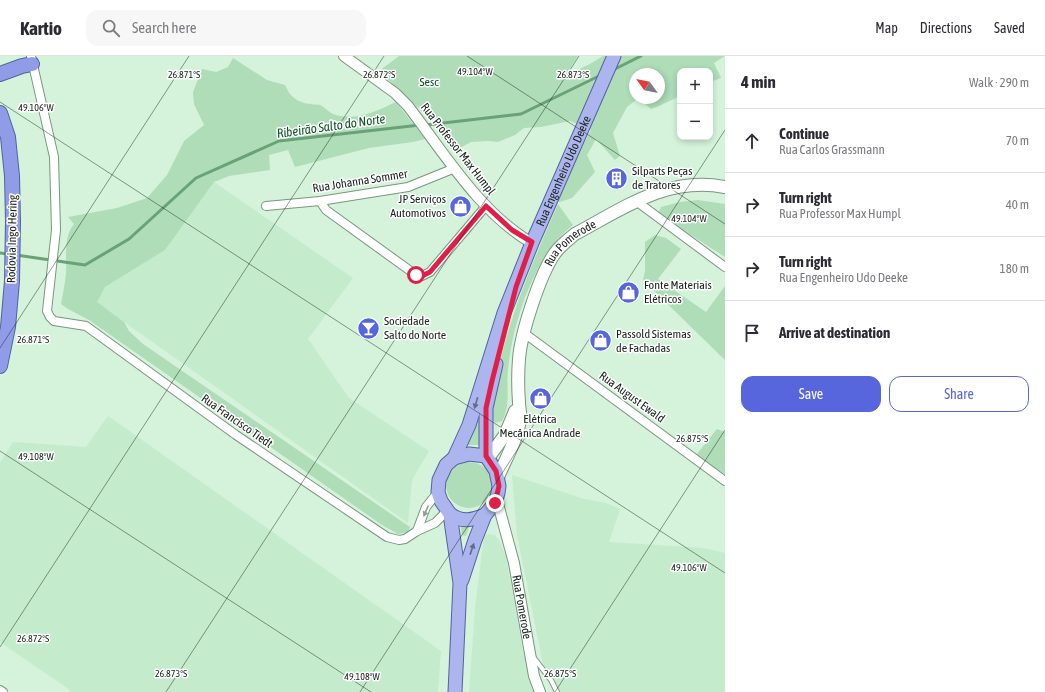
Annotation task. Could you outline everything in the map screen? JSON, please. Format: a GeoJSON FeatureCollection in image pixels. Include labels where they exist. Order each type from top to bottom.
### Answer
{"type":"FeatureCollection","features":[{"type":"Feature","properties":{"kind":"highway"},"geometry":{"type":"LineString","coordinates":[[0,74],[22,66],[32,60]]}},
{"type":"Feature","properties":{"kind":"highway","name":"Rodovia Ingo Hering"},"geometry":{"type":"LineString","coordinates":[[0,113],[8,137],[12,176],[13,221],[12,281],[8,327],[0,366]]}},
{"type":"Feature","properties":{"kind":"main road","name":"Rua Engenheiro Udo Deeke"},"geometry":{"type":"LineString","coordinates":[[438,492],[437,487],[441,473],[446,465],[454,458],[469,425],[497,331],[516,287],[532,242],[614,56]]}},
{"type":"Feature","properties":{"kind":"main road","name":"Rua Pomerode"},"geometry":{"type":"LineString","coordinates":[[498,477],[518,429],[520,418],[519,359],[524,333],[534,299],[555,253],[575,234],[651,194],[671,188],[698,184],[725,187]]}},
{"type":"Feature","properties":{"kind":"main road","name":"Rua Engenheiro Udo Deeke"},"geometry":{"type":"LineString","coordinates":[[497,500],[499,486],[498,477],[487,457],[486,408],[516,287]]}},
{"type":"Feature","properties":{"kind":"main road","name":"Rua Pomerode"},"geometry":{"type":"LineString","coordinates":[[487,457],[508,430],[519,401]]}},
{"type":"Feature","properties":{"kind":"main road"},"geometry":{"type":"LineString","coordinates":[[454,458],[469,454],[479,454],[487,457]]}},
{"type":"Feature","properties":{"kind":"main road"},"geometry":{"type":"LineString","coordinates":[[438,492],[441,501],[449,513],[460,520],[473,520],[487,514]]}},
{"type":"Feature","properties":{"kind":"main road"},"geometry":{"type":"LineString","coordinates":[[460,583],[475,540],[487,514],[497,500]]}},
{"type":"Feature","properties":{"kind":"main road"},"geometry":{"type":"LineString","coordinates":[[449,513],[460,583],[456,692]]}},
{"type":"Feature","properties":{"kind":"street","name":"Rua Professor Max Humpl"},"geometry":{"type":"LineString","coordinates":[[344,56],[395,93],[408,106],[486,206],[512,230],[532,242]]}},
{"type":"Feature","properties":{"kind":"street","name":"Rua Francisco Tiedt"},"geometry":{"type":"LineString","coordinates":[[32,60],[54,157],[56,230],[47,311],[50,317],[54,321],[86,326],[236,435],[387,537],[405,540],[417,531],[435,523],[449,513]]}},
{"type":"Feature","properties":{"kind":"street","name":"Rua Johanna Sommer"},"geometry":{"type":"LineString","coordinates":[[266,206],[320,201],[408,187],[455,168]]}},
{"type":"Feature","properties":{"kind":"street"},"geometry":{"type":"LineString","coordinates":[[320,201],[326,210],[416,275],[422,276],[430,272],[486,206]]}},
{"type":"Feature","properties":{"kind":"street"},"geometry":{"type":"LineString","coordinates":[[636,201],[725,267]]}},
{"type":"Feature","properties":{"kind":"street","name":"Rua August Ewald"},"geometry":{"type":"LineString","coordinates":[[524,333],[725,481]]}},
{"type":"Feature","properties":{"kind":"street"},"geometry":{"type":"LineString","coordinates":[[417,531],[426,508],[438,492]]}},
{"type":"Feature","properties":{"kind":"street","name":"Rua Pomerode"},"geometry":{"type":"LineString","coordinates":[[497,500],[514,563],[534,676],[540,692]]}},
{"type":"Feature","properties":{"kind":"street"},"geometry":{"type":"LineString","coordinates":[[487,514],[495,515],[504,522]]}},
{"type":"Feature","properties":{"kind":"lane"},"geometry":{"type":"LineString","coordinates":[[530,653],[551,680],[557,692]]}},
{"type":"Feature","properties":{"kind":"shaded area"},"geometry":{"type":"Polygon","coordinates":[[[214,182],[353,278],[308,339],[349,398],[429,451],[412,480],[408,523],[96,302],[105,287],[165,250],[214,182]]]}},
{"type":"Feature","properties":{"kind":"shaded area"},"geometry":{"type":"Polygon","coordinates":[[[108,416],[441,651],[438,692],[70,692],[70,690],[0,642],[0,463],[13,442],[86,447],[108,416]]]}},
{"type":"Feature","properties":{"kind":"shaded area"},"geometry":{"type":"Polygon","coordinates":[[[512,475],[584,499],[606,503],[620,509],[609,542],[703,548],[725,553],[725,692],[556,692],[543,664],[517,535],[512,475]]]}},
{"type":"Feature","properties":{"kind":"shaded area"},"geometry":{"type":"Polygon","coordinates":[[[489,534],[495,535],[499,540],[506,557],[523,651],[534,692],[469,692],[475,609],[483,543],[485,536],[489,534]]]}},
{"type":"Feature","properties":{"kind":"green space","name":"Sesc"},"geometry":{"type":"Polygon","coordinates":[[[399,56],[578,56],[565,76],[603,56],[725,56],[714,63],[721,78],[713,81],[713,68],[677,68],[677,97],[665,103],[665,68],[629,68],[629,104],[631,104],[627,107],[613,133],[620,156],[615,160],[596,139],[587,155],[595,172],[572,198],[560,202],[555,200],[591,130],[570,121],[541,127],[524,128],[515,135],[498,142],[471,142],[460,148],[452,144],[427,116],[379,71],[399,56]]]}},
{"type":"Feature","properties":{"kind":"green space"},"geometry":{"type":"Polygon","coordinates":[[[233,58],[267,80],[285,85],[289,93],[298,101],[320,105],[333,114],[349,117],[357,116],[381,109],[396,102],[425,139],[369,148],[295,167],[288,150],[269,155],[270,170],[229,176],[214,182],[165,250],[105,287],[97,302],[124,322],[129,331],[143,344],[410,527],[408,532],[398,534],[382,525],[89,320],[61,304],[66,273],[66,247],[68,235],[74,224],[68,217],[117,208],[147,198],[167,175],[184,141],[204,125],[194,104],[193,92],[202,69],[216,72],[228,67],[233,58]]]}},
{"type":"Feature","properties":{"kind":"green space"},"geometry":{"type":"Polygon","coordinates":[[[645,104],[663,104],[659,106],[651,109],[645,104]]]}},
{"type":"Feature","properties":{"kind":"green space"},"geometry":{"type":"Polygon","coordinates":[[[698,200],[725,204],[725,257],[669,221],[659,212],[661,207],[680,202],[698,200]]]}},
{"type":"Feature","properties":{"kind":"green space"},"geometry":{"type":"Polygon","coordinates":[[[558,204],[573,225],[559,238],[547,254],[528,291],[520,311],[508,370],[508,396],[505,415],[502,421],[495,423],[492,412],[493,400],[505,344],[520,296],[558,204]]]}},
{"type":"Feature","properties":{"kind":"green space"},"geometry":{"type":"Polygon","coordinates":[[[655,235],[666,238],[681,249],[658,279],[706,312],[725,286],[725,360],[643,280],[645,271],[645,242],[655,235]]]}},
{"type":"Feature","properties":{"kind":"green space"},"geometry":{"type":"Polygon","coordinates":[[[477,419],[479,419],[479,445],[467,445],[477,419]]]}},
{"type":"Feature","properties":{"kind":"green space"},"geometry":{"type":"Polygon","coordinates":[[[717,429],[725,432],[725,474],[696,455],[717,429]]]}},
{"type":"Feature","properties":{"kind":"green space"},"geometry":{"type":"Polygon","coordinates":[[[469,462],[482,466],[488,472],[492,485],[488,498],[482,504],[469,508],[456,504],[450,498],[446,485],[450,472],[456,466],[469,462]]]}},
{"type":"Feature","properties":{"kind":"green space"},"geometry":{"type":"Polygon","coordinates":[[[460,522],[470,524],[466,536],[462,535],[460,522]]]}},
{"type":"Feature","properties":{"kind":"waterway","name":"Ribeirão Salto do Norte"},"geometry":{"type":"LineString","coordinates":[[613,70],[641,56]]}},
{"type":"Feature","properties":{"kind":"waterway","name":"Ribeirão Salto do Norte"},"geometry":{"type":"LineString","coordinates":[[426,125],[521,114],[601,75]]}},
{"type":"Feature","properties":{"kind":"waterway","name":"Ribeirão Salto do Norte"},"geometry":{"type":"LineString","coordinates":[[16,255],[85,265],[129,239],[196,178],[279,141],[420,125]]}},
{"type":"Feature","properties":{"kind":"waterway","name":"Ribeirão Salto do Norte"},"geometry":{"type":"LineString","coordinates":[[0,253],[8,254]]}},
{"type":"Feature","properties":{"kind":"place","name":"Silparts Peças de Tratores"},"geometry":{"type":"Point","coordinates":[616,178]}},
{"type":"Feature","properties":{"kind":"place","name":"JP Serviços Automotivos"},"geometry":{"type":"Point","coordinates":[461,206]}},
{"type":"Feature","properties":{"kind":"place","name":"Fonte Materiais Elétricos"},"geometry":{"type":"Point","coordinates":[628,292]}},
{"type":"Feature","properties":{"kind":"place","name":"Sociedade Salto do Norte"},"geometry":{"type":"Point","coordinates":[368,328]}},
{"type":"Feature","properties":{"kind":"place","name":"Passold Sistemas de Fachadas"},"geometry":{"type":"Point","coordinates":[600,341]}},
{"type":"Feature","properties":{"kind":"place","name":"Elétrica Mecânica Andrade"},"geometry":{"type":"Point","coordinates":[540,398]}},
{"type":"Feature","properties":{"kind":"route"},"geometry":{"type":"LineString","coordinates":[[416,275],[422,276],[430,272],[486,206],[512,230],[532,242],[516,287],[486,408],[486,456],[496,471],[499,486],[495,503]]}}]}
